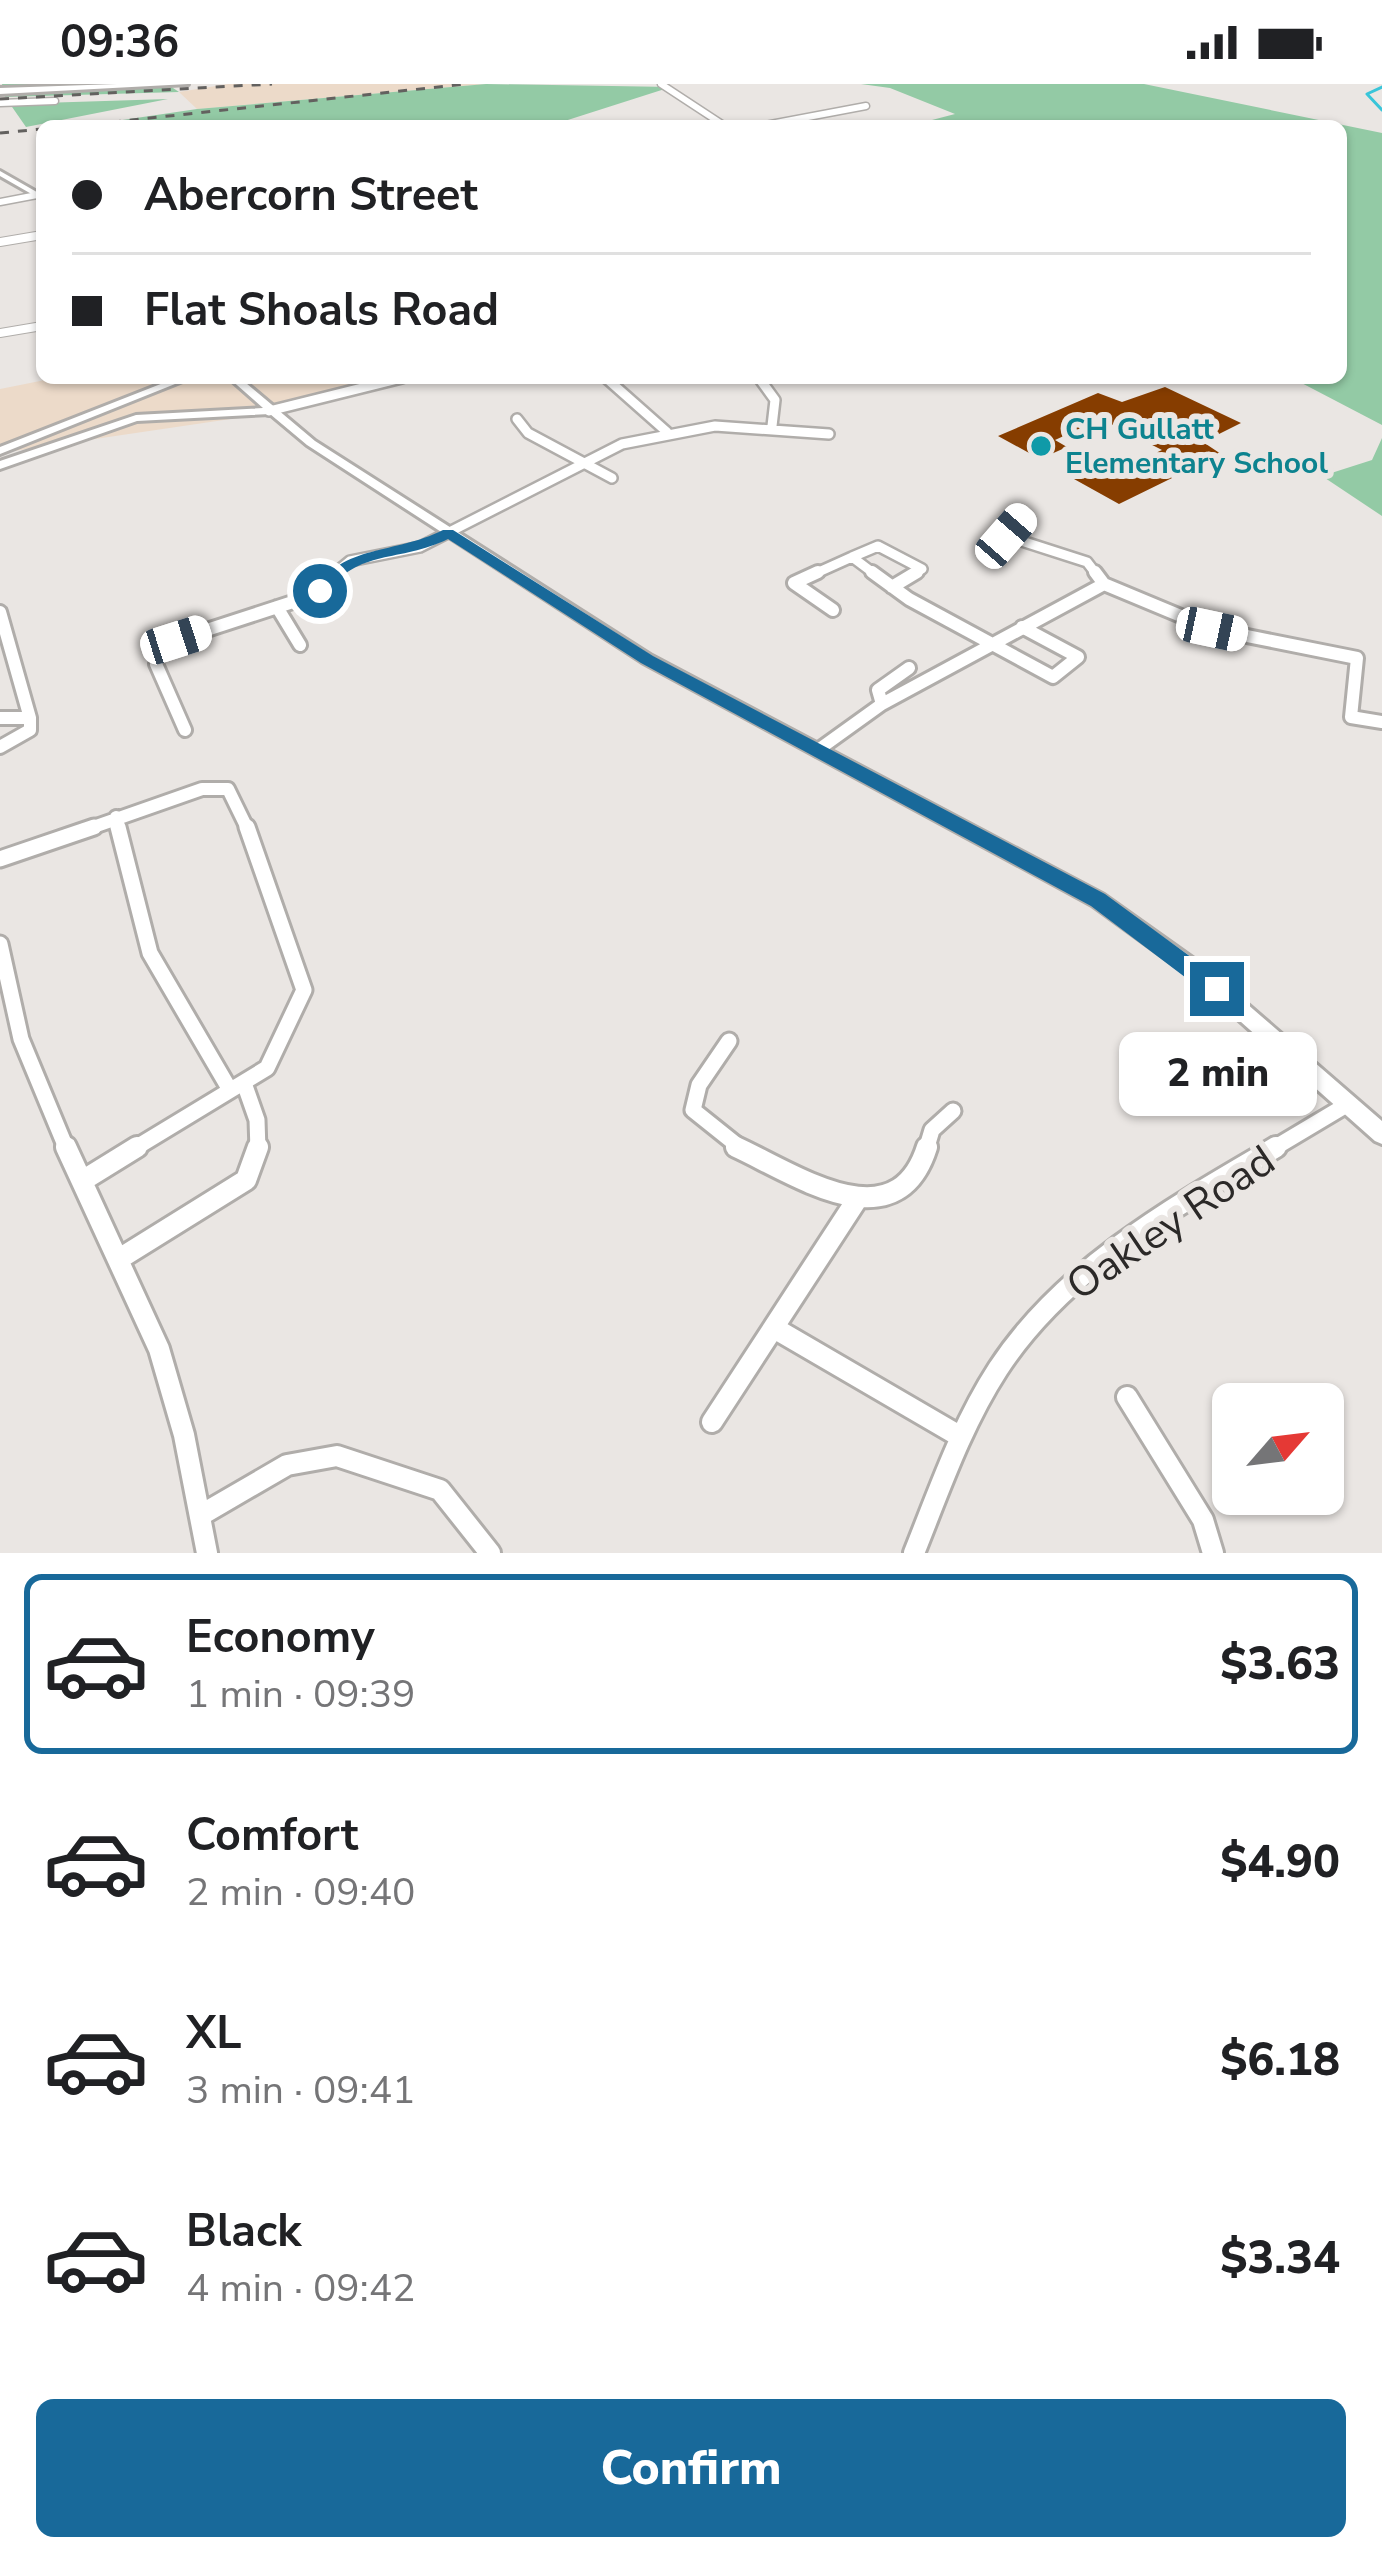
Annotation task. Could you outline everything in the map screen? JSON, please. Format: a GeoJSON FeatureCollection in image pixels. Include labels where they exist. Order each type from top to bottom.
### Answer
{"type":"FeatureCollection","features":[{"type":"Feature","properties":{"kind":"main road"},"geometry":{"type":"LineString","coordinates":[[5,89],[184,84]]}},
{"type":"Feature","properties":{"kind":"street"},"geometry":{"type":"LineString","coordinates":[[661,84],[716,120]]}},
{"type":"Feature","properties":{"kind":"street"},"geometry":{"type":"LineString","coordinates":[[0,103],[56,101]]}},
{"type":"Feature","properties":{"kind":"street"},"geometry":{"type":"LineString","coordinates":[[792,120],[866,106]]}},
{"type":"Feature","properties":{"kind":"street"},"geometry":{"type":"LineString","coordinates":[[0,173],[36,195]]}},
{"type":"Feature","properties":{"kind":"street"},"geometry":{"type":"LineString","coordinates":[[0,202],[36,197]]}},
{"type":"Feature","properties":{"kind":"street"},"geometry":{"type":"LineString","coordinates":[[0,242],[36,236]]}},
{"type":"Feature","properties":{"kind":"street"},"geometry":{"type":"LineString","coordinates":[[0,330],[36,326]]}},
{"type":"Feature","properties":{"kind":"street"},"geometry":{"type":"LineString","coordinates":[[0,451],[170,384]]}},
{"type":"Feature","properties":{"kind":"street"},"geometry":{"type":"LineString","coordinates":[[240,384],[269,411],[448,533],[647,659],[1054,874],[1144,930],[1382,1134]]}},
{"type":"Feature","properties":{"kind":"street"},"geometry":{"type":"LineString","coordinates":[[0,465],[136,418],[269,411],[378,384]]}},
{"type":"Feature","properties":{"kind":"street"},"geometry":{"type":"LineString","coordinates":[[613,384],[667,432]]}},
{"type":"Feature","properties":{"kind":"street"},"geometry":{"type":"LineString","coordinates":[[763,384],[775,400],[772,426]]}},
{"type":"Feature","properties":{"kind":"street"},"geometry":{"type":"LineString","coordinates":[[210,416],[256,400]]}},
{"type":"Feature","properties":{"kind":"street"},"geometry":{"type":"LineString","coordinates":[[517,419],[528,433],[612,478]]}},
{"type":"Feature","properties":{"kind":"street"},"geometry":{"type":"LineString","coordinates":[[185,730],[155,664],[159,651],[176,640],[320,591],[337,568],[350,561],[420,547],[581,461],[667,432],[772,426],[829,434]]}},
{"type":"Feature","properties":{"kind":"street"},"geometry":{"type":"LineString","coordinates":[[1023,518],[1006,536],[1087,562],[1105,584],[1212,629],[1357,658],[1352,717],[1382,722]]}},
{"type":"Feature","properties":{"kind":"street"},"geometry":{"type":"LineString","coordinates":[[833,610],[794,583],[878,546],[922,569],[892,587]]}},
{"type":"Feature","properties":{"kind":"street"},"geometry":{"type":"LineString","coordinates":[[852,556],[892,587],[1053,677],[1078,657],[1022,627]]}},
{"type":"Feature","properties":{"kind":"street"},"geometry":{"type":"LineString","coordinates":[[818,750],[882,704],[1105,584]]}},
{"type":"Feature","properties":{"kind":"street"},"geometry":{"type":"LineString","coordinates":[[277,607],[300,645]]}},
{"type":"Feature","properties":{"kind":"street"},"geometry":{"type":"LineString","coordinates":[[0,612],[30,718],[25,736],[0,747]]}},
{"type":"Feature","properties":{"kind":"street"},"geometry":{"type":"LineString","coordinates":[[882,704],[878,690],[909,668]]}},
{"type":"Feature","properties":{"kind":"street"},"geometry":{"type":"LineString","coordinates":[[0,718],[30,718]]}},
{"type":"Feature","properties":{"kind":"street"},"geometry":{"type":"LineString","coordinates":[[0,859],[202,789],[228,789],[244,818],[304,990],[266,1068],[82,1181]]}},
{"type":"Feature","properties":{"kind":"street"},"geometry":{"type":"LineString","coordinates":[[116,817],[150,952],[255,1108],[259,1144],[257,1164],[246,1180],[118,1259]]}},
{"type":"Feature","properties":{"kind":"street"},"geometry":{"type":"LineString","coordinates":[[0,944],[5,991],[82,1181],[155,1343],[193,1466],[207,1553]]}},
{"type":"Feature","properties":{"kind":"street"},"geometry":{"type":"LineString","coordinates":[[729,1041],[699,1085],[693,1110],[733,1146],[856,1201],[882,1198],[908,1180],[923,1159],[932,1130],[953,1112]]}},
{"type":"Feature","properties":{"kind":"street","name":"Oakley Road"},"geometry":{"type":"LineString","coordinates":[[914,1553],[962,1437],[1013,1348],[1075,1282],[1348,1104]]}},
{"type":"Feature","properties":{"kind":"street"},"geometry":{"type":"LineString","coordinates":[[712,1422],[856,1201]]}},
{"type":"Feature","properties":{"kind":"street"},"geometry":{"type":"LineString","coordinates":[[774,1328],[962,1437]]}},
{"type":"Feature","properties":{"kind":"street"},"geometry":{"type":"LineString","coordinates":[[1127,1397],[1203,1520],[1213,1553]]}},
{"type":"Feature","properties":{"kind":"street"},"geometry":{"type":"LineString","coordinates":[[201,1515],[287,1465],[337,1456],[440,1490],[490,1553]]}},
{"type":"Feature","properties":{"kind":"shaded area"},"geometry":{"type":"Polygon","coordinates":[[[228,84],[486,84],[197,109],[179,92],[228,84]]]}},
{"type":"Feature","properties":{"kind":"shaded area"},"geometry":{"type":"Polygon","coordinates":[[[36,382],[378,384],[380,388],[272,413],[0,453],[0,389],[36,382]]]}},
{"type":"Feature","properties":{"kind":"green space"},"geometry":{"type":"Polygon","coordinates":[[[2,84],[167,84],[179,92],[5,97],[2,84]]]}},
{"type":"Feature","properties":{"kind":"green space"},"geometry":{"type":"Polygon","coordinates":[[[486,84],[671,87],[568,120],[123,120],[197,109],[486,84]]]}},
{"type":"Feature","properties":{"kind":"green space"},"geometry":{"type":"Polygon","coordinates":[[[861,84],[1144,84],[1319,120],[932,120],[955,114],[890,88],[861,84]]]}},
{"type":"Feature","properties":{"kind":"green space"},"geometry":{"type":"Polygon","coordinates":[[[168,99],[62,120],[36,120],[36,125],[26,127],[10,104],[168,99]]]}},
{"type":"Feature","properties":{"kind":"green space"},"geometry":{"type":"Polygon","coordinates":[[[1347,126],[1382,133],[1382,425],[1303,384],[1347,384],[1347,126]]]}},
{"type":"Feature","properties":{"kind":"green space"},"geometry":{"type":"Polygon","coordinates":[[[1382,438],[1382,516],[1322,476],[1372,460],[1382,438]]]}},
{"type":"Feature","properties":{"kind":"building","name":"CH Gullatt Elementary School"},"geometry":{"type":"Polygon","coordinates":[[[1165,387],[1241,423],[1203,442],[1221,454],[1119,504],[1074,479],[1102,466],[1115,472],[1162,450],[1101,419],[1055,440],[1067,447],[1040,459],[998,436],[1098,393],[1122,402],[1165,387]]]}},
{"type":"Feature","properties":{"kind":"waterway"},"geometry":{"type":"LineString","coordinates":[[1382,87],[1367,94],[1382,110]]}},
{"type":"Feature","properties":{"kind":"railway"},"geometry":{"type":"LineString","coordinates":[[0,99],[272,84]]}},
{"type":"Feature","properties":{"kind":"railway"},"geometry":{"type":"LineString","coordinates":[[132,120],[466,84]]}},
{"type":"Feature","properties":{"kind":"railway"},"geometry":{"type":"LineString","coordinates":[[0,133],[36,130]]}},
{"type":"Feature","properties":{"kind":"place","name":"CH Gullatt Elementary School"},"geometry":{"type":"Point","coordinates":[1041,446]}},
{"type":"Feature","properties":{"kind":"route"},"geometry":{"type":"LineString","coordinates":[[320,591],[337,568],[350,561],[420,547],[448,533],[647,659],[1098,900],[1217,989]]}}]}
